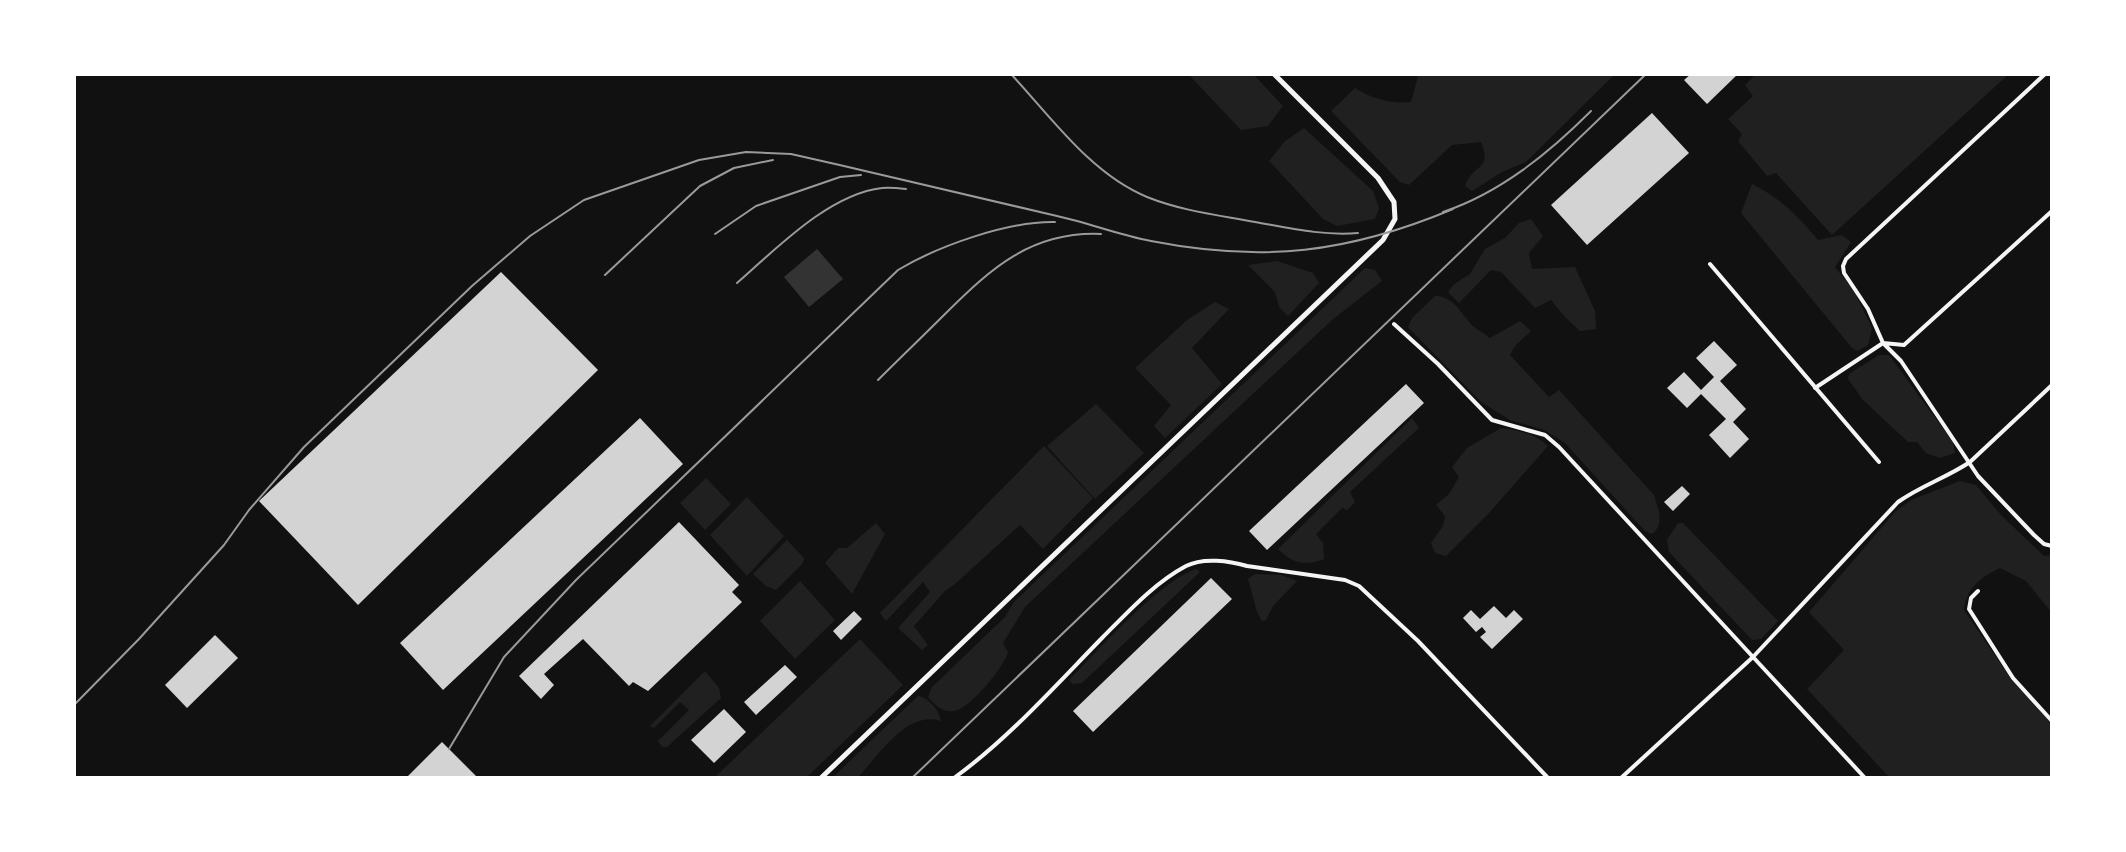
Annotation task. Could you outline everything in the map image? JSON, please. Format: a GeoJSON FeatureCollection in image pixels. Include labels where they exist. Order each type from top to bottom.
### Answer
{"type":"FeatureCollection","features":[{"type":"Feature","properties":{"kind":"main road"},"geometry":{"type":"LineString","coordinates":[[821,778],[1389,231],[1395,219],[1394,202],[1378,178],[1274,74]]}},
{"type":"Feature","properties":{"kind":"street"},"geometry":{"type":"LineString","coordinates":[[2045,74],[1846,259],[1843,266],[1883,343],[1901,361],[1978,476],[2034,535],[2044,544],[2052,546]]}},
{"type":"Feature","properties":{"kind":"street"},"geometry":{"type":"LineString","coordinates":[[1815,388],[1883,343],[1904,345],[2052,211]]}},
{"type":"Feature","properties":{"kind":"street"},"geometry":{"type":"LineString","coordinates":[[1710,264],[1879,462]]}},
{"type":"Feature","properties":{"kind":"street"},"geometry":{"type":"LineString","coordinates":[[1394,324],[1492,420],[1545,435],[1559,447],[1865,778]]}},
{"type":"Feature","properties":{"kind":"street"},"geometry":{"type":"LineString","coordinates":[[1621,778],[1753,657],[1898,502],[1920,486],[1957,471],[1970,462],[2052,385]]}},
{"type":"Feature","properties":{"kind":"street"},"geometry":{"type":"LineString","coordinates":[[954,778],[1053,689],[1154,588],[1187,566],[1233,562],[1345,580],[1359,586],[1418,641],[1548,778]]}},
{"type":"Feature","properties":{"kind":"street"},"geometry":{"type":"LineString","coordinates":[[1978,591],[1971,598],[1969,609],[2013,678],[2052,721]]}},
{"type":"Feature","properties":{"kind":"shaded area"},"geometry":{"type":"Polygon","coordinates":[[[1188,74],[1253,74],[1283,106],[1268,126],[1241,130],[1188,74]]]}},
{"type":"Feature","properties":{"kind":"shaded area"},"geometry":{"type":"Polygon","coordinates":[[[1615,74],[1526,162],[1502,172],[1472,191],[1465,186],[1485,158],[1481,142],[1452,145],[1409,185],[1400,182],[1331,111],[1355,88],[1382,100],[1411,102],[1418,76],[1615,74]]]}},
{"type":"Feature","properties":{"kind":"shaded area"},"geometry":{"type":"Polygon","coordinates":[[[1756,74],[2009,74],[1832,235],[1776,173],[1767,176],[1738,141],[1742,134],[1728,119],[1753,96],[1745,85],[1756,74]]]}},
{"type":"Feature","properties":{"kind":"shaded area"},"geometry":{"type":"Polygon","coordinates":[[[1304,128],[1373,191],[1379,208],[1375,219],[1337,226],[1323,219],[1269,161],[1285,141],[1304,128]]]}},
{"type":"Feature","properties":{"kind":"shaded area"},"geometry":{"type":"Polygon","coordinates":[[[1752,184],[1788,208],[1818,240],[1842,235],[1851,242],[1835,267],[1854,291],[1872,328],[1868,345],[1858,351],[1852,348],[1741,213],[1752,184]]]}},
{"type":"Feature","properties":{"kind":"shaded area"},"geometry":{"type":"Polygon","coordinates":[[[1531,219],[1543,236],[1529,253],[1532,269],[1575,267],[1595,311],[1596,329],[1580,331],[1551,300],[1535,308],[1501,272],[1491,270],[1459,303],[1448,292],[1470,274],[1485,249],[1505,238],[1519,223],[1531,219]]]}},
{"type":"Feature","properties":{"kind":"shaded area"},"geometry":{"type":"Polygon","coordinates":[[[817,249],[843,279],[809,307],[784,277],[817,249]]]}},
{"type":"Feature","properties":{"kind":"shaded area"},"geometry":{"type":"Polygon","coordinates":[[[1277,261],[1313,273],[1319,283],[1288,316],[1279,307],[1275,292],[1248,265],[1277,261]]]}},
{"type":"Feature","properties":{"kind":"shaded area"},"geometry":{"type":"Polygon","coordinates":[[[1365,268],[1375,270],[1382,281],[1332,320],[1025,607],[1003,643],[1008,652],[1005,659],[977,695],[954,711],[943,710],[933,703],[928,697],[932,687],[1005,617],[1014,602],[1365,268]]]}},
{"type":"Feature","properties":{"kind":"shaded area"},"geometry":{"type":"Polygon","coordinates":[[[1435,296],[1452,302],[1473,326],[1490,338],[1520,321],[1531,331],[1510,355],[1549,397],[1559,390],[1654,495],[1659,521],[1652,534],[1645,531],[1565,443],[1544,430],[1510,420],[1481,402],[1408,327],[1412,318],[1435,296]]]}},
{"type":"Feature","properties":{"kind":"shaded area"},"geometry":{"type":"Polygon","coordinates":[[[1215,302],[1229,309],[1192,348],[1222,384],[1165,438],[1154,426],[1171,405],[1135,368],[1187,320],[1215,302]]]}},
{"type":"Feature","properties":{"kind":"shaded area"},"geometry":{"type":"Polygon","coordinates":[[[1879,355],[1889,355],[1953,442],[1955,453],[1940,458],[1926,453],[1917,442],[1908,442],[1863,400],[1848,379],[1849,374],[1879,355]]]}},
{"type":"Feature","properties":{"kind":"shaded area"},"geometry":{"type":"Polygon","coordinates":[[[1096,404],[1144,453],[1095,499],[1047,446],[1096,404]]]}},
{"type":"Feature","properties":{"kind":"shaded area"},"geometry":{"type":"Polygon","coordinates":[[[1412,418],[1419,428],[1350,492],[1355,502],[1347,510],[1342,508],[1316,534],[1323,543],[1324,559],[1311,563],[1299,562],[1278,549],[1412,418]]]}},
{"type":"Feature","properties":{"kind":"shaded area"},"geometry":{"type":"Polygon","coordinates":[[[1501,428],[1526,433],[1548,446],[1446,556],[1435,553],[1431,543],[1443,526],[1445,516],[1436,505],[1449,494],[1459,477],[1452,467],[1467,448],[1501,428]]]}},
{"type":"Feature","properties":{"kind":"shaded area"},"geometry":{"type":"Polygon","coordinates":[[[1044,446],[1093,498],[1043,549],[1020,525],[945,591],[914,626],[928,645],[922,650],[898,628],[930,592],[923,582],[886,621],[880,613],[1044,446]]]}},
{"type":"Feature","properties":{"kind":"shaded area"},"geometry":{"type":"Polygon","coordinates":[[[706,478],[731,504],[705,530],[680,503],[706,478]]]}},
{"type":"Feature","properties":{"kind":"shaded area"},"geometry":{"type":"Polygon","coordinates":[[[1960,481],[1976,485],[2001,515],[2044,556],[2052,555],[2052,613],[2026,581],[2000,568],[1976,584],[1968,595],[1964,610],[2011,679],[2052,724],[2052,778],[1890,778],[1807,689],[1844,650],[1809,612],[1895,512],[1911,500],[1960,481]]]}},
{"type":"Feature","properties":{"kind":"shaded area"},"geometry":{"type":"Polygon","coordinates":[[[747,497],[784,536],[747,576],[710,535],[747,497]]]}},
{"type":"Feature","properties":{"kind":"shaded area"},"geometry":{"type":"Polygon","coordinates":[[[876,523],[885,534],[852,594],[825,563],[838,548],[847,548],[876,523]]]}},
{"type":"Feature","properties":{"kind":"shaded area"},"geometry":{"type":"Polygon","coordinates":[[[1678,523],[1683,523],[1778,621],[1761,639],[1752,640],[1669,552],[1667,540],[1678,523]]]}},
{"type":"Feature","properties":{"kind":"shaded area"},"geometry":{"type":"Polygon","coordinates":[[[787,540],[804,558],[803,563],[776,590],[766,586],[753,574],[787,540]]]}},
{"type":"Feature","properties":{"kind":"shaded area"},"geometry":{"type":"Polygon","coordinates":[[[1196,569],[1200,572],[1082,683],[1072,684],[1069,680],[1147,602],[1181,576],[1196,569]]]}},
{"type":"Feature","properties":{"kind":"shaded area"},"geometry":{"type":"Polygon","coordinates":[[[1255,574],[1281,575],[1297,581],[1262,621],[1248,579],[1255,574]]]}},
{"type":"Feature","properties":{"kind":"shaded area"},"geometry":{"type":"Polygon","coordinates":[[[800,581],[835,620],[795,659],[760,621],[800,581]]]}},
{"type":"Feature","properties":{"kind":"shaded area"},"geometry":{"type":"Polygon","coordinates":[[[860,639],[903,685],[806,778],[714,778],[860,639]]]}},
{"type":"Feature","properties":{"kind":"shaded area"},"geometry":{"type":"Polygon","coordinates":[[[705,671],[719,688],[721,698],[667,747],[662,747],[658,741],[689,710],[680,702],[654,728],[650,726],[705,671]]]}},
{"type":"Feature","properties":{"kind":"shaded area"},"geometry":{"type":"Polygon","coordinates":[[[918,696],[933,705],[941,721],[928,719],[905,728],[857,778],[832,778],[918,696]]]}},
{"type":"Feature","properties":{"kind":"building"},"geometry":{"type":"Polygon","coordinates":[[[1691,74],[1738,74],[1707,104],[1684,80],[1691,74]]]}},
{"type":"Feature","properties":{"kind":"building"},"geometry":{"type":"Polygon","coordinates":[[[1652,113],[1689,153],[1587,245],[1551,205],[1652,113]]]}},
{"type":"Feature","properties":{"kind":"building"},"geometry":{"type":"Polygon","coordinates":[[[501,272],[598,370],[358,605],[259,501],[501,272]]]}},
{"type":"Feature","properties":{"kind":"building"},"geometry":{"type":"Polygon","coordinates":[[[1714,341],[1737,365],[1720,381],[1746,409],[1733,422],[1749,439],[1730,458],[1709,435],[1726,419],[1701,394],[1687,408],[1667,388],[1684,372],[1701,390],[1714,377],[1696,358],[1714,341]]]}},
{"type":"Feature","properties":{"kind":"building"},"geometry":{"type":"Polygon","coordinates":[[[1406,384],[1424,403],[1267,550],[1249,531],[1406,384]]]}},
{"type":"Feature","properties":{"kind":"building"},"geometry":{"type":"Polygon","coordinates":[[[640,418],[683,464],[443,690],[400,643],[640,418]]]}},
{"type":"Feature","properties":{"kind":"building"},"geometry":{"type":"Polygon","coordinates":[[[1682,486],[1690,494],[1673,511],[1664,502],[1682,486]]]}},
{"type":"Feature","properties":{"kind":"building"},"geometry":{"type":"Polygon","coordinates":[[[679,522],[739,585],[732,592],[742,602],[648,691],[633,682],[629,686],[583,639],[544,674],[554,685],[541,699],[519,676],[679,522]]]}},
{"type":"Feature","properties":{"kind":"building"},"geometry":{"type":"Polygon","coordinates":[[[1211,578],[1232,599],[1093,732],[1073,711],[1211,578]]]}},
{"type":"Feature","properties":{"kind":"building"},"geometry":{"type":"Polygon","coordinates":[[[1494,606],[1506,618],[1514,610],[1523,619],[1492,649],[1480,637],[1486,632],[1482,627],[1476,632],[1463,618],[1471,610],[1480,619],[1494,606]]]}},
{"type":"Feature","properties":{"kind":"building"},"geometry":{"type":"Polygon","coordinates":[[[854,611],[862,619],[841,640],[833,631],[854,611]]]}},
{"type":"Feature","properties":{"kind":"building"},"geometry":{"type":"Polygon","coordinates":[[[215,635],[238,658],[187,708],[165,685],[215,635]]]}},
{"type":"Feature","properties":{"kind":"building"},"geometry":{"type":"Polygon","coordinates":[[[785,665],[797,677],[756,715],[744,702],[785,665]]]}},
{"type":"Feature","properties":{"kind":"building"},"geometry":{"type":"Polygon","coordinates":[[[724,709],[746,732],[714,763],[691,740],[724,709]]]}},
{"type":"Feature","properties":{"kind":"building"},"geometry":{"type":"Polygon","coordinates":[[[442,742],[478,778],[406,778],[442,742]]]}},
{"type":"Feature","properties":{"kind":"railway"},"geometry":{"type":"LineString","coordinates":[[1011,74],[1090,159],[1127,187],[1147,197],[1187,209],[1293,229],[1358,233]]}},
{"type":"Feature","properties":{"kind":"railway"},"geometry":{"type":"LineString","coordinates":[[912,778],[1646,74]]}},
{"type":"Feature","properties":{"kind":"railway"},"geometry":{"type":"LineString","coordinates":[[1443,212],[1504,183],[1558,142],[1591,111]]}},
{"type":"Feature","properties":{"kind":"railway"},"geometry":{"type":"LineString","coordinates":[[74,705],[224,545],[249,510],[304,447],[472,286],[530,236],[584,200],[699,160],[746,152],[791,154],[1192,248],[1268,252],[1305,250],[1377,236],[1453,209]]}},
{"type":"Feature","properties":{"kind":"railway"},"geometry":{"type":"LineString","coordinates":[[605,275],[700,186],[734,168],[773,160]]}},
{"type":"Feature","properties":{"kind":"railway"},"geometry":{"type":"LineString","coordinates":[[715,234],[756,206],[840,177],[861,175]]}},
{"type":"Feature","properties":{"kind":"railway"},"geometry":{"type":"LineString","coordinates":[[737,283],[804,225],[842,201],[882,188],[906,189]]}},
{"type":"Feature","properties":{"kind":"railway"},"geometry":{"type":"LineString","coordinates":[[449,749],[504,657],[576,580],[898,270],[933,252],[995,230],[1055,222]]}},
{"type":"Feature","properties":{"kind":"railway"},"geometry":{"type":"LineString","coordinates":[[878,380],[962,297],[1014,256],[1054,239],[1101,234]]}}]}
